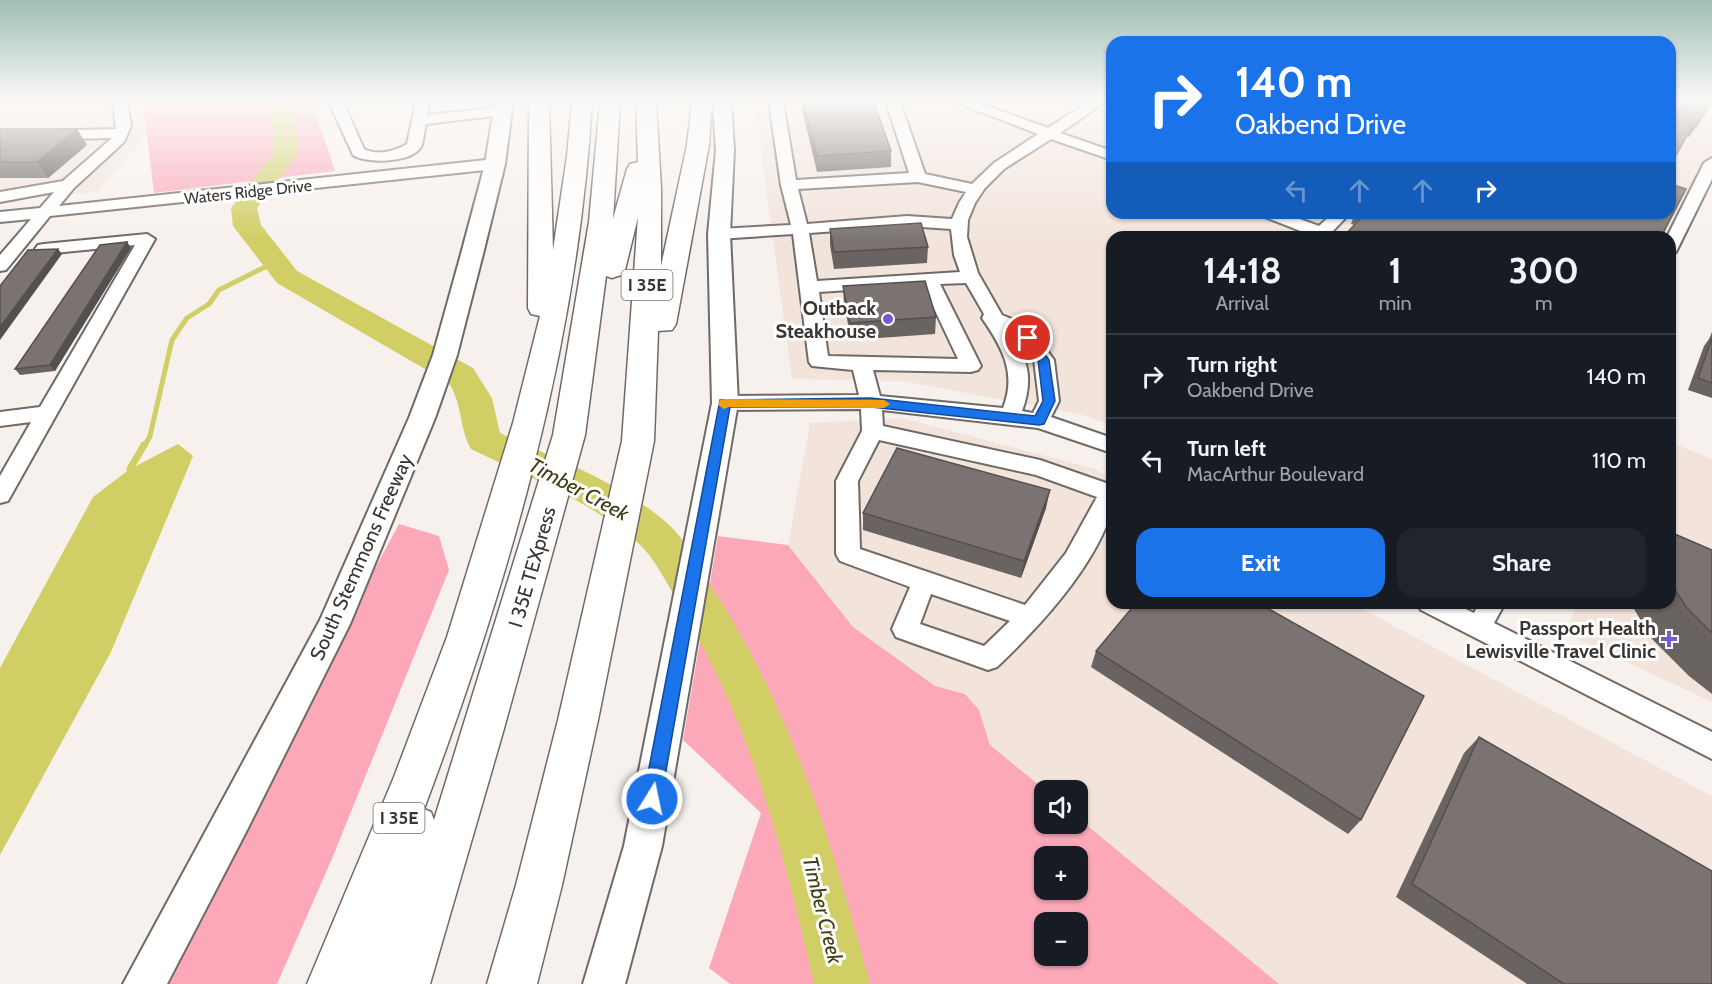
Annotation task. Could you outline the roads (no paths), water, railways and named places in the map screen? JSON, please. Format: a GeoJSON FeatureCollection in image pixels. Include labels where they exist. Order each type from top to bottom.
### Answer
{"type":"FeatureCollection","features":[{"type":"Feature","properties":{"kind":"highway"},"geometry":{"type":"LineString","coordinates":[[539,148],[541,376]]}},
{"type":"Feature","properties":{"kind":"highway","name":"I 35E"},"geometry":{"type":"LineString","coordinates":[[332,984],[384,857],[461,651],[479,591],[541,376],[566,257],[580,148]]}},
{"type":"Feature","properties":{"kind":"highway","name":"I 35E TEXpress"},"geometry":{"type":"LineString","coordinates":[[405,984],[483,732],[569,435],[601,222],[607,148]]}},
{"type":"Feature","properties":{"kind":"highway"},"geometry":{"type":"LineString","coordinates":[[569,435],[643,148]]}},
{"type":"Feature","properties":{"kind":"highway","name":"I 35E"},"geometry":{"type":"LineString","coordinates":[[512,984],[539,885],[578,720],[638,441],[649,252],[648,148]]}},
{"type":"Feature","properties":{"kind":"highway"},"geometry":{"type":"LineString","coordinates":[[638,441],[697,148]]}},
{"type":"Feature","properties":{"kind":"highway"},"geometry":{"type":"LineString","coordinates":[[369,984],[384,944],[461,651]]}},
{"type":"Feature","properties":{"kind":"main road","name":"South Stemmons Freeway"},"geometry":{"type":"LineString","coordinates":[[144,984],[334,624],[374,536],[445,356],[497,148]]}},
{"type":"Feature","properties":{"kind":"main road"},"geometry":{"type":"LineString","coordinates":[[604,984],[643,846],[725,403],[719,234],[725,148]]}},
{"type":"Feature","properties":{"kind":"street"},"geometry":{"type":"LineString","coordinates":[[0,266],[68,185],[110,148]]}},
{"type":"Feature","properties":{"kind":"street"},"geometry":{"type":"LineString","coordinates":[[356,148],[363,156],[400,153],[412,148]]}},
{"type":"Feature","properties":{"kind":"street"},"geometry":{"type":"LineString","coordinates":[[783,148],[789,185],[800,229],[819,362],[971,366],[929,279]]}},
{"type":"Feature","properties":{"kind":"street"},"geometry":{"type":"LineString","coordinates":[[909,148],[918,177]]}},
{"type":"Feature","properties":{"kind":"street"},"geometry":{"type":"LineString","coordinates":[[1010,416],[1016,403],[1021,374],[1010,345],[991,318],[993,314],[970,277],[962,256],[958,224],[963,209],[975,189],[999,166],[1027,148]]}},
{"type":"Feature","properties":{"kind":"street"},"geometry":{"type":"LineString","coordinates":[[1090,148],[1106,154]]}},
{"type":"Feature","properties":{"kind":"street"},"geometry":{"type":"LineString","coordinates":[[1676,236],[1712,163]]}},
{"type":"Feature","properties":{"kind":"street","name":"Waters Ridge Drive"},"geometry":{"type":"LineString","coordinates":[[0,217],[336,183],[495,164]]}},
{"type":"Feature","properties":{"kind":"street"},"geometry":{"type":"LineString","coordinates":[[789,185],[918,177],[975,189]]}},
{"type":"Feature","properties":{"kind":"street"},"geometry":{"type":"LineString","coordinates":[[0,197],[68,185]]}},
{"type":"Feature","properties":{"kind":"street"},"geometry":{"type":"LineString","coordinates":[[1283,219],[1314,231]]}},
{"type":"Feature","properties":{"kind":"street"},"geometry":{"type":"LineString","coordinates":[[1327,231],[1337,219]]}},
{"type":"Feature","properties":{"kind":"street"},"geometry":{"type":"LineString","coordinates":[[719,234],[908,221],[958,224]]}},
{"type":"Feature","properties":{"kind":"street"},"geometry":{"type":"LineString","coordinates":[[0,495],[147,239],[44,249]]}},
{"type":"Feature","properties":{"kind":"street"},"geometry":{"type":"LineString","coordinates":[[809,287],[970,277]]}},
{"type":"Feature","properties":{"kind":"street"},"geometry":{"type":"LineString","coordinates":[[991,318],[1014,327],[1044,360],[1049,401],[1039,421]]}},
{"type":"Feature","properties":{"kind":"street"},"geometry":{"type":"LineString","coordinates":[[861,364],[871,402],[873,431],[848,481],[848,554],[1030,617]]}},
{"type":"Feature","properties":{"kind":"street"},"geometry":{"type":"LineString","coordinates":[[725,403],[871,402],[1010,416],[1039,421],[1106,444]]}},
{"type":"Feature","properties":{"kind":"street"},"geometry":{"type":"LineString","coordinates":[[0,419],[47,413]]}},
{"type":"Feature","properties":{"kind":"street"},"geometry":{"type":"LineString","coordinates":[[873,431],[1040,468],[1106,489]]}},
{"type":"Feature","properties":{"kind":"street"},"geometry":{"type":"LineString","coordinates":[[924,582],[905,629],[988,659],[1015,635],[1075,560],[1106,501]]}},
{"type":"Feature","properties":{"kind":"street"},"geometry":{"type":"LineString","coordinates":[[1442,609],[1712,746]]}},
{"type":"Feature","properties":{"kind":"street"},"geometry":{"type":"LineString","coordinates":[[1479,628],[1489,609]]}},
{"type":"Feature","properties":{"kind":"waterway","name":"Timber Creek"},"geometry":{"type":"LineString","coordinates":[[286,148],[286,153],[244,208],[247,226],[287,277],[461,376],[475,398],[484,440],[571,481],[613,504],[657,537],[672,558],[719,634],[766,729],[801,828],[842,984]]}},
{"type":"Feature","properties":{"kind":"waterway"},"geometry":{"type":"LineString","coordinates":[[144,447],[150,436],[172,340],[187,318],[209,304],[219,290],[275,262]]}},
{"type":"Feature","properties":{"kind":"waterway"},"geometry":{"type":"LineString","coordinates":[[130,469],[144,445]]}},
{"type":"Feature","properties":{"kind":"place","name":"Outback Steakhouse"},"geometry":{"type":"Point","coordinates":[888,319]}},
{"type":"Feature","properties":{"kind":"place","name":"Passport Health Lewisville Travel Clinic"},"geometry":{"type":"Point","coordinates":[1669,639]}}]}
